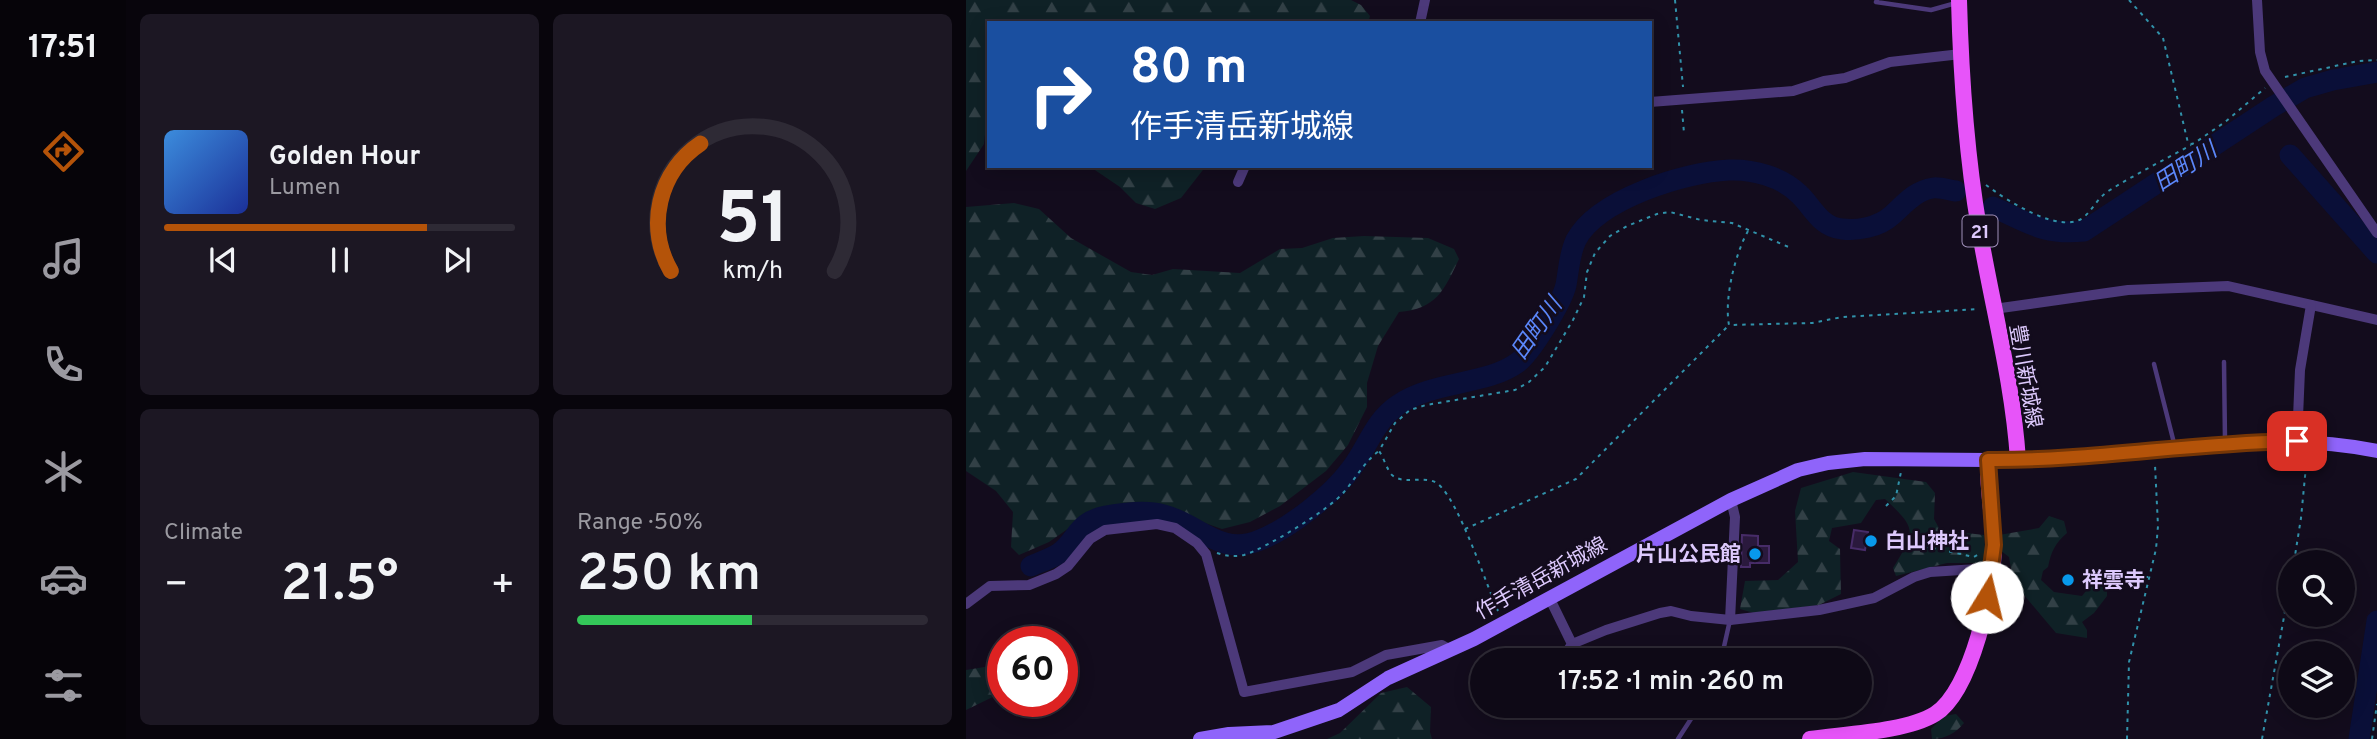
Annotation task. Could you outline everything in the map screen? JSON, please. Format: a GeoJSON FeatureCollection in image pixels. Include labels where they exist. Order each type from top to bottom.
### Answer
{"type":"FeatureCollection","features":[{"type":"Feature","properties":{"kind":"main road","name":"豊川新城線"},"geometry":{"type":"LineString","coordinates":[[1959,1],[1964,125],[1970,173],[2010,398],[2018,460],[1988,460]]}},
{"type":"Feature","properties":{"kind":"main road"},"geometry":{"type":"LineString","coordinates":[[2018,460],[2114,455],[2225,442],[2303,441],[2377,452]]}},
{"type":"Feature","properties":{"kind":"main road","name":"作手清岳新城線"},"geometry":{"type":"LineString","coordinates":[[1200,739],[1229,734],[1274,732],[1339,710],[1388,678],[1507,622],[1731,500],[1798,470],[1828,463],[1901,457],[1988,460]]}},
{"type":"Feature","properties":{"kind":"main road"},"geometry":{"type":"LineString","coordinates":[[1810,739],[1922,720],[1937,713],[1964,680],[1974,651],[1993,568],[1988,460]]}},
{"type":"Feature","properties":{"kind":"street"},"geometry":{"type":"LineString","coordinates":[[1420,21],[1425,0]]}},
{"type":"Feature","properties":{"kind":"street"},"geometry":{"type":"LineString","coordinates":[[2257,0],[2260,52],[2265,71],[2377,233]]}},
{"type":"Feature","properties":{"kind":"street"},"geometry":{"type":"LineString","coordinates":[[1652,102],[1793,91],[1824,80],[1845,78],[1890,62],[1961,54]]}},
{"type":"Feature","properties":{"kind":"street"},"geometry":{"type":"LineString","coordinates":[[1238,182],[1244,168]]}},
{"type":"Feature","properties":{"kind":"street"},"geometry":{"type":"LineString","coordinates":[[1994,309],[2127,290],[2228,286],[2377,320]]}},
{"type":"Feature","properties":{"kind":"street"},"geometry":{"type":"LineString","coordinates":[[2303,441],[2302,352],[2311,305]]}},
{"type":"Feature","properties":{"kind":"street"},"geometry":{"type":"LineString","coordinates":[[1730,620],[1735,517],[1731,500]]}},
{"type":"Feature","properties":{"kind":"street"},"geometry":{"type":"LineString","coordinates":[[966,604],[990,586],[1029,585],[1056,575],[1068,566],[1090,539],[1105,530],[1157,524],[1175,528],[1197,543],[1206,554],[1244,692],[1344,674],[1386,655],[1443,645],[1451,650]]}},
{"type":"Feature","properties":{"kind":"street"},"geometry":{"type":"LineString","coordinates":[[1570,648],[1572,644],[1605,630],[1671,611],[1691,617],[1730,620],[1849,605],[1874,598],[1914,577],[1930,572],[1993,568]]}},
{"type":"Feature","properties":{"kind":"street"},"geometry":{"type":"LineString","coordinates":[[1549,597],[1572,644]]}},
{"type":"Feature","properties":{"kind":"lane"},"geometry":{"type":"LineString","coordinates":[[1877,0],[1876,2],[1931,10],[1959,1]]}},
{"type":"Feature","properties":{"kind":"lane"},"geometry":{"type":"LineString","coordinates":[[2224,362],[2225,442]]}},
{"type":"Feature","properties":{"kind":"lane"},"geometry":{"type":"LineString","coordinates":[[2154,364],[2176,448]]}},
{"type":"Feature","properties":{"kind":"lane"},"geometry":{"type":"LineString","coordinates":[[1724,648],[1730,620]]}},
{"type":"Feature","properties":{"kind":"lane"},"geometry":{"type":"LineString","coordinates":[[1678,739],[1692,718]]}},
{"type":"Feature","properties":{"kind":"path"},"geometry":{"type":"LineString","coordinates":[[1675,0],[1684,99],[1681,108],[1684,134]]}},
{"type":"Feature","properties":{"kind":"path"},"geometry":{"type":"LineString","coordinates":[[2129,0],[2163,38],[2188,143],[2192,144]]}},
{"type":"Feature","properties":{"kind":"path"},"geometry":{"type":"LineString","coordinates":[[1970,173],[1999,195],[2031,212],[2061,223],[2072,223],[2084,217],[2100,196],[2192,144],[2225,122],[2250,99],[2275,87],[2288,76],[2358,61],[2377,60]]}},
{"type":"Feature","properties":{"kind":"path"},"geometry":{"type":"LineString","coordinates":[[1206,554],[1214,552],[1226,556],[1244,555],[1308,521],[1343,494],[1370,458],[1379,452],[1395,423],[1410,410],[1515,390],[1529,382],[1545,367],[1573,320],[1584,297],[1587,272],[1595,253],[1610,236],[1627,226],[1657,214],[1670,212],[1701,220],[1732,223],[1791,247]]}},
{"type":"Feature","properties":{"kind":"path"},"geometry":{"type":"LineString","coordinates":[[1729,325],[1727,312],[1735,267],[1749,230]]}},
{"type":"Feature","properties":{"kind":"path"},"geometry":{"type":"LineString","coordinates":[[1464,530],[1576,479],[1729,325],[1812,323],[1842,317],[1994,309]]}},
{"type":"Feature","properties":{"kind":"path"},"geometry":{"type":"LineString","coordinates":[[2296,550],[2301,518],[2303,441]]}},
{"type":"Feature","properties":{"kind":"path"},"geometry":{"type":"LineString","coordinates":[[2127,739],[2129,662],[2156,549],[2158,526],[2154,450]]}},
{"type":"Feature","properties":{"kind":"path"},"geometry":{"type":"LineString","coordinates":[[1379,452],[1390,473],[1400,480],[1430,480],[1438,484],[1464,530],[1498,612],[1507,622]]}},
{"type":"Feature","properties":{"kind":"path"},"geometry":{"type":"LineString","coordinates":[[1886,506],[1896,496],[1902,470],[1901,457]]}},
{"type":"Feature","properties":{"kind":"path"},"geometry":{"type":"LineString","coordinates":[[1916,544],[1973,557],[1994,545]]}},
{"type":"Feature","properties":{"kind":"path"},"geometry":{"type":"LineString","coordinates":[[2095,577],[2149,577]]}},
{"type":"Feature","properties":{"kind":"path"},"geometry":{"type":"LineString","coordinates":[[2262,739],[2282,627]]}},
{"type":"Feature","properties":{"kind":"path"},"geometry":{"type":"LineString","coordinates":[[2372,739],[2377,704]]}},
{"type":"Feature","properties":{"kind":"green space"},"geometry":{"type":"Polygon","coordinates":[[[966,0],[1351,0],[1361,5],[1370,16],[1369,21],[987,21],[987,115],[984,144],[966,171],[966,0]]]}},
{"type":"Feature","properties":{"kind":"green space"},"geometry":{"type":"Polygon","coordinates":[[[1092,168],[1204,168],[1181,198],[1155,209],[1136,203],[1120,187],[1092,168]]]}},
{"type":"Feature","properties":{"kind":"green space"},"geometry":{"type":"Polygon","coordinates":[[[1014,203],[1039,209],[1071,238],[1131,272],[1152,275],[1173,269],[1240,273],[1280,249],[1302,248],[1333,238],[1364,236],[1428,238],[1454,249],[1459,259],[1449,280],[1437,296],[1422,307],[1399,312],[1378,346],[1367,383],[1367,407],[1348,445],[1326,471],[1280,506],[1250,522],[1222,529],[1157,506],[1131,504],[1092,512],[1049,542],[1019,555],[1011,547],[1013,512],[996,491],[966,471],[966,207],[1014,203]]]}},
{"type":"Feature","properties":{"kind":"green space"},"geometry":{"type":"Polygon","coordinates":[[[1853,472],[1926,482],[1935,493],[1934,519],[1940,530],[1984,535],[1986,563],[1947,563],[1896,576],[1893,568],[1906,546],[1910,531],[1903,517],[1885,499],[1876,500],[1861,523],[1832,528],[1829,541],[1840,549],[1841,594],[1819,605],[1754,613],[1740,609],[1745,581],[1778,580],[1798,562],[1795,511],[1801,488],[1853,472]]]}},
{"type":"Feature","properties":{"kind":"green space"},"geometry":{"type":"Polygon","coordinates":[[[2049,516],[2064,521],[2067,533],[2054,548],[2041,580],[2054,592],[2082,596],[2090,586],[2107,586],[2107,596],[2094,613],[2082,622],[2087,630],[2087,638],[2056,633],[2024,595],[2012,575],[2009,557],[2000,550],[1999,535],[2039,528],[2049,516]]]}},
{"type":"Feature","properties":{"kind":"green space"},"geometry":{"type":"Polygon","coordinates":[[[987,667],[987,700],[966,710],[966,670],[987,667]]]}},
{"type":"Feature","properties":{"kind":"green space"},"geometry":{"type":"Polygon","coordinates":[[[1407,687],[1431,707],[1432,739],[1327,739],[1340,733],[1381,693],[1407,687]]]}},
{"type":"Feature","properties":{"kind":"green space"},"geometry":{"type":"Polygon","coordinates":[[[1956,714],[1964,723],[1961,727],[1946,737],[1932,739],[1931,729],[1944,716],[1956,714]]]}},
{"type":"Feature","properties":{"kind":"building"},"geometry":{"type":"Polygon","coordinates":[[[1854,530],[1868,532],[1865,550],[1851,548],[1854,530]]]}},
{"type":"Feature","properties":{"kind":"building","name":"片山公民館"},"geometry":{"type":"Polygon","coordinates":[[[1742,535],[1758,536],[1758,546],[1769,546],[1769,563],[1750,563],[1750,567],[1741,567],[1742,535]]]}},
{"type":"Feature","properties":{"kind":"waterway","name":"田町川"},"geometry":{"type":"LineString","coordinates":[[1993,207],[2047,229],[2084,231],[2305,88],[2377,72]]}},
{"type":"Feature","properties":{"kind":"waterway"},"geometry":{"type":"LineString","coordinates":[[2290,155],[2377,253]]}},
{"type":"Feature","properties":{"kind":"waterway","name":"田町川"},"geometry":{"type":"LineString","coordinates":[[1031,566],[1065,549],[1089,522],[1113,515],[1157,513],[1177,519],[1210,537],[1233,545],[1260,540],[1284,528],[1322,500],[1343,479],[1377,426],[1398,405],[1427,391],[1491,375],[1517,363],[1530,349],[1559,303],[1576,240],[1587,225],[1622,200],[1644,190],[1711,172],[1738,170],[1757,173],[1792,188],[1828,225],[1848,229],[1861,229],[1880,223],[1915,195],[1926,190],[1939,188],[1956,191]]}},
{"type":"Feature","properties":{"kind":"waterway"},"geometry":{"type":"LineString","coordinates":[[2359,739],[2377,621]]}},
{"type":"Feature","properties":{"kind":"place","name":"白山神社"},"geometry":{"type":"Point","coordinates":[1871,541]}},
{"type":"Feature","properties":{"kind":"place","name":"片山公民館"},"geometry":{"type":"Point","coordinates":[1755,554]}},
{"type":"Feature","properties":{"kind":"place","name":"祥雲寺"},"geometry":{"type":"Point","coordinates":[2068,580]}},
{"type":"Feature","properties":{"kind":"route"},"geometry":{"type":"LineString","coordinates":[[1987,597],[1994,545],[1988,460],[2114,455],[2225,442],[2297,441]]}}]}
